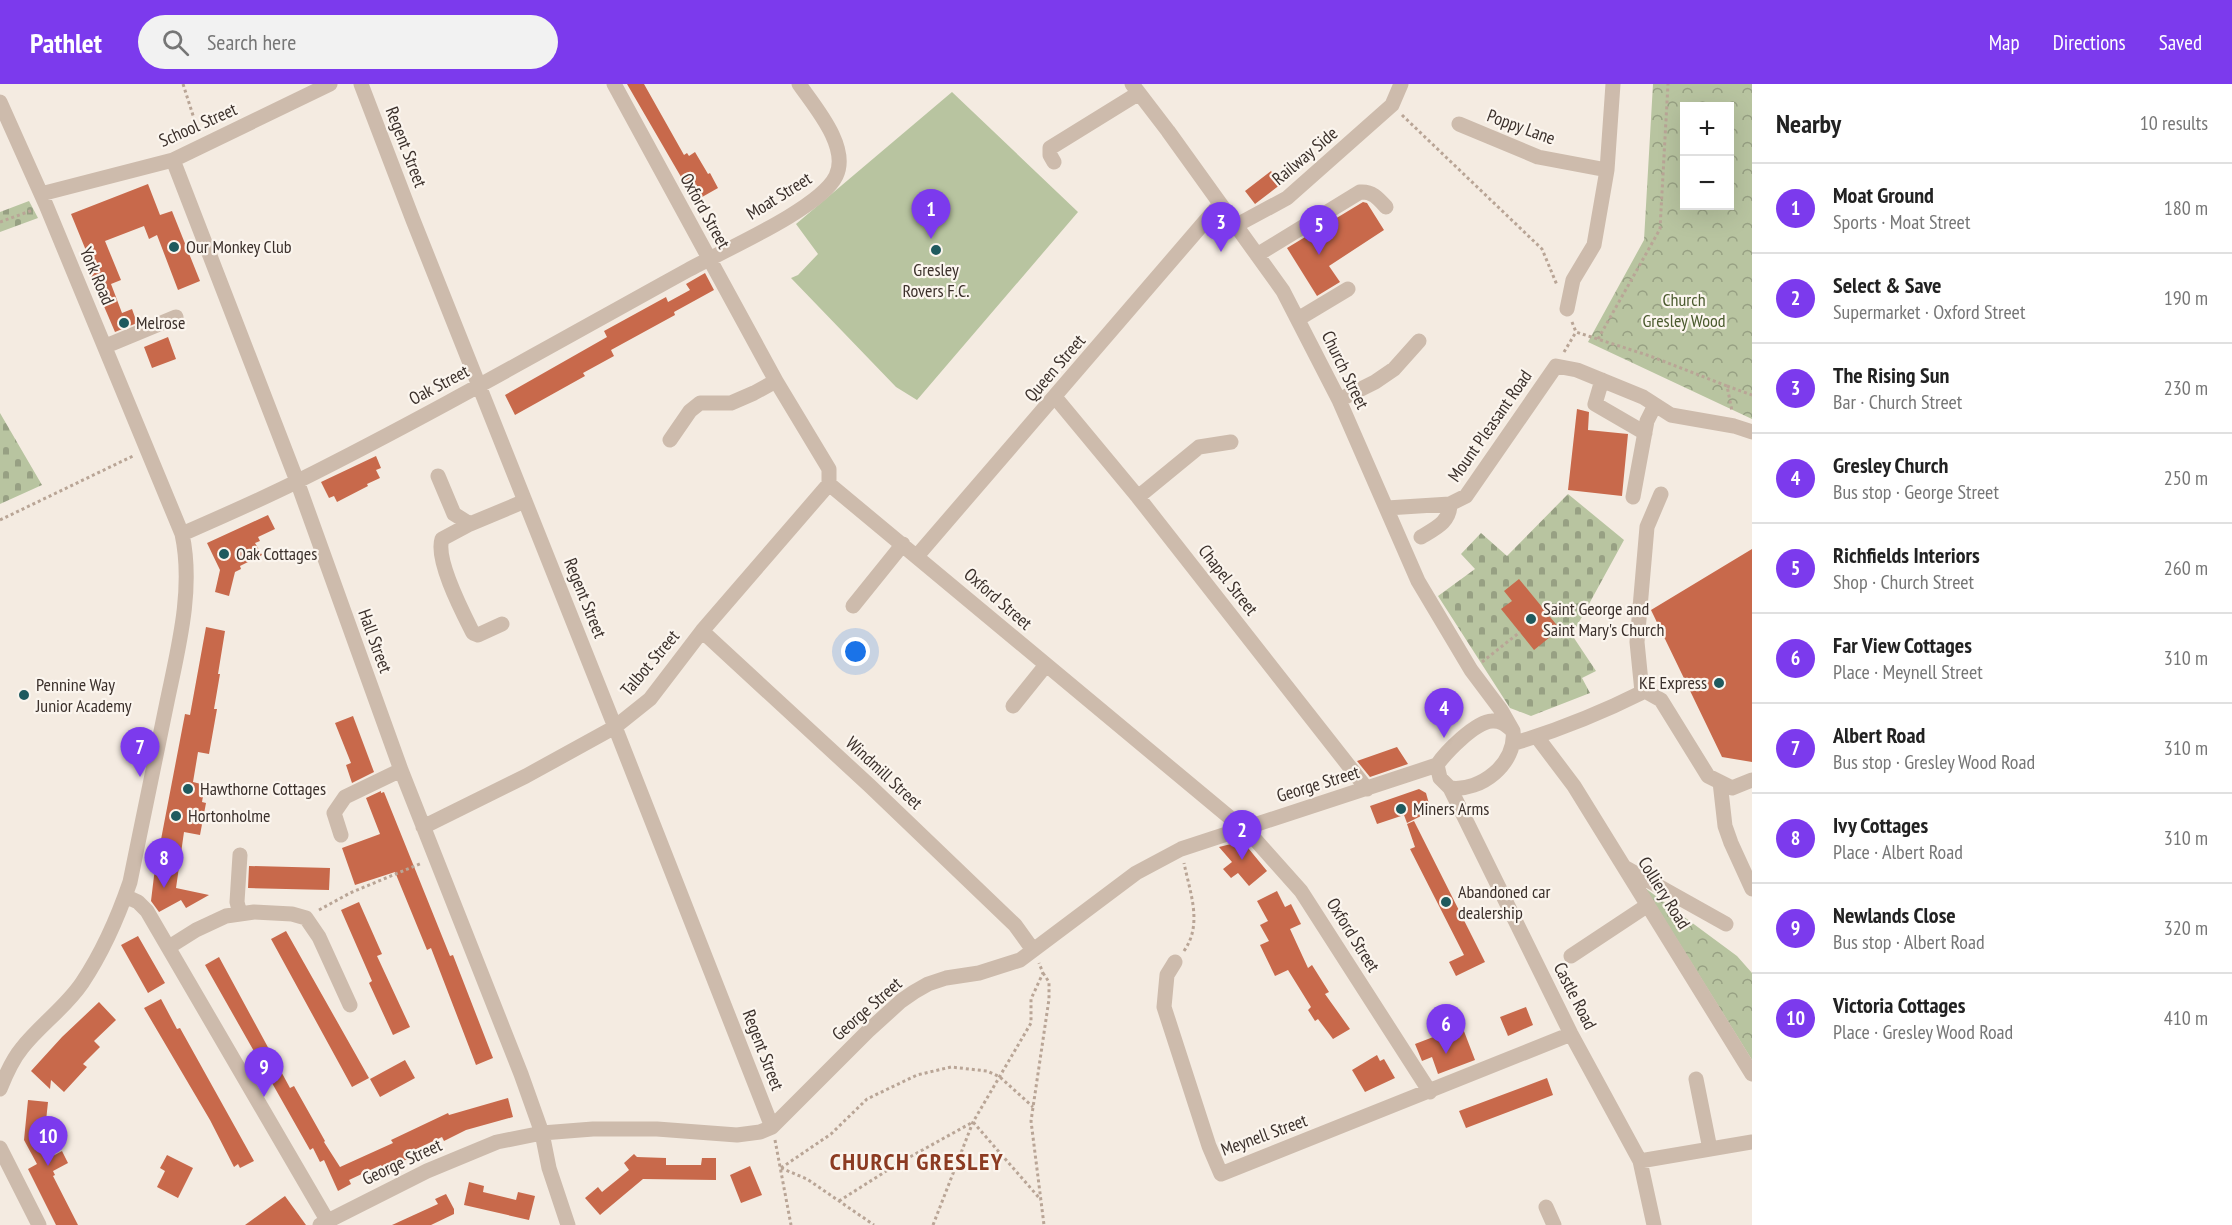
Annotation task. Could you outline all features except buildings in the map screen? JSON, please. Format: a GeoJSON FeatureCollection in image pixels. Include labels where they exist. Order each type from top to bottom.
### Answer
{"type":"FeatureCollection","features":[{"type":"Feature","properties":{"kind":"street","name":"School Street"},"geometry":{"type":"LineString","coordinates":[[44,199],[173,160],[204,147],[330,84]]}},
{"type":"Feature","properties":{"kind":"street","name":"Regent Street"},"geometry":{"type":"LineString","coordinates":[[361,84],[478,386],[772,1127]]}},
{"type":"Feature","properties":{"kind":"street","name":"Oxford Street"},"geometry":{"type":"LineString","coordinates":[[614,84],[776,381],[829,469],[829,484],[1244,828],[1301,891],[1430,1092]]}},
{"type":"Feature","properties":{"kind":"street","name":"Moat Street"},"geometry":{"type":"LineString","coordinates":[[709,258],[773,226],[808,205],[827,189],[836,177],[840,164],[834,137],[799,84]]}},
{"type":"Feature","properties":{"kind":"street","name":"Railway Side"},"geometry":{"type":"LineString","coordinates":[[1235,225],[1287,198],[1392,105],[1401,84]]}},
{"type":"Feature","properties":{"kind":"street"},"geometry":{"type":"LineString","coordinates":[[1567,309],[1573,280],[1594,246],[1607,170],[1613,84]]}},
{"type":"Feature","properties":{"kind":"street"},"geometry":{"type":"LineString","coordinates":[[1054,162],[1050,155],[1050,148],[1135,88]]}},
{"type":"Feature","properties":{"kind":"street","name":"Church Street"},"geometry":{"type":"LineString","coordinates":[[1135,88],[1283,291],[1339,400],[1418,581],[1514,737]]}},
{"type":"Feature","properties":{"kind":"street","name":"York Road"},"geometry":{"type":"LineString","coordinates":[[0,102],[44,199],[149,449],[182,534],[186,580],[181,631],[156,761],[125,896],[81,984],[21,1049],[0,1089]]}},
{"type":"Feature","properties":{"kind":"street","name":"Poppy Lane"},"geometry":{"type":"LineString","coordinates":[[1459,124],[1539,157],[1607,170]]}},
{"type":"Feature","properties":{"kind":"street","name":"Hall Street"},"geometry":{"type":"LineString","coordinates":[[173,160],[297,481],[401,770],[522,1074],[542,1133],[549,1168],[568,1225]]}},
{"type":"Feature","properties":{"kind":"street"},"geometry":{"type":"LineString","coordinates":[[1257,255],[1360,192],[1367,191],[1374,195],[1386,207]]}},
{"type":"Feature","properties":{"kind":"street","name":"Queen Street"},"geometry":{"type":"LineString","coordinates":[[917,556],[1220,204]]}},
{"type":"Feature","properties":{"kind":"street","name":"Oak Street"},"geometry":{"type":"LineString","coordinates":[[182,534],[297,481],[478,386],[709,258]]}},
{"type":"Feature","properties":{"kind":"street"},"geometry":{"type":"LineString","coordinates":[[1298,319],[1348,289]]}},
{"type":"Feature","properties":{"kind":"street"},"geometry":{"type":"LineString","coordinates":[[105,346],[176,317]]}},
{"type":"Feature","properties":{"kind":"street"},"geometry":{"type":"LineString","coordinates":[[1339,400],[1375,382],[1394,369],[1419,340]]}},
{"type":"Feature","properties":{"kind":"street","name":"Mount Pleasant Road"},"geometry":{"type":"LineString","coordinates":[[1387,508],[1450,504],[1466,496],[1556,366],[1577,370],[1643,397],[1671,415],[1734,426],[1752,432]]}},
{"type":"Feature","properties":{"kind":"street"},"geometry":{"type":"LineString","coordinates":[[1602,380],[1595,404],[1645,433]]}},
{"type":"Feature","properties":{"kind":"street"},"geometry":{"type":"LineString","coordinates":[[670,440],[690,411],[700,404],[731,403],[776,381]]}},
{"type":"Feature","properties":{"kind":"street","name":"Chapel Street"},"geometry":{"type":"LineString","coordinates":[[1055,397],[1138,497],[1367,789]]}},
{"type":"Feature","properties":{"kind":"street"},"geometry":{"type":"LineString","coordinates":[[1633,497],[1647,421],[1655,405]]}},
{"type":"Feature","properties":{"kind":"street"},"geometry":{"type":"LineString","coordinates":[[1138,497],[1199,447],[1232,442]]}},
{"type":"Feature","properties":{"kind":"street"},"geometry":{"type":"LineString","coordinates":[[438,476],[454,514],[470,524]]}},
{"type":"Feature","properties":{"kind":"street","name":"Talbot Street"},"geometry":{"type":"LineString","coordinates":[[423,827],[526,776],[615,727],[650,699],[702,631],[829,484]]}},
{"type":"Feature","properties":{"kind":"street"},"geometry":{"type":"LineString","coordinates":[[1642,693],[1637,642],[1647,528],[1661,494]]}},
{"type":"Feature","properties":{"kind":"street"},"geometry":{"type":"LineString","coordinates":[[502,624],[478,635],[473,633],[442,564],[439,548],[442,539],[470,524],[525,501]]}},
{"type":"Feature","properties":{"kind":"street"},"geometry":{"type":"LineString","coordinates":[[1421,537],[1441,525],[1450,513],[1450,504]]}},
{"type":"Feature","properties":{"kind":"street"},"geometry":{"type":"LineString","coordinates":[[853,606],[903,544]]}},
{"type":"Feature","properties":{"kind":"street","name":"Windmill Street"},"geometry":{"type":"LineString","coordinates":[[702,631],[1000,910],[1015,925],[1033,950]]}},
{"type":"Feature","properties":{"kind":"street"},"geometry":{"type":"LineString","coordinates":[[1013,706],[1046,665]]}},
{"type":"Feature","properties":{"kind":"street"},"geometry":{"type":"LineString","coordinates":[[1514,737],[1537,737],[1645,691],[1661,700],[1708,776],[1732,789],[1752,780]]}},
{"type":"Feature","properties":{"kind":"street"},"geometry":{"type":"LineString","coordinates":[[1478,727],[1486,715],[1489,694]]}},
{"type":"Feature","properties":{"kind":"street"},"geometry":{"type":"LineString","coordinates":[[1437,765],[1444,754],[1478,727],[1491,721],[1504,723],[1514,737]]}},
{"type":"Feature","properties":{"kind":"street"},"geometry":{"type":"LineString","coordinates":[[1450,788],[1461,790],[1482,782],[1496,772],[1507,758],[1514,737]]}},
{"type":"Feature","properties":{"kind":"street","name":"Colliery Road"},"geometry":{"type":"LineString","coordinates":[[1537,737],[1574,786],[1752,1074]]}},
{"type":"Feature","properties":{"kind":"street","name":"George Street"},"geometry":{"type":"LineString","coordinates":[[323,1223],[470,1152],[497,1142],[542,1133],[625,1128],[751,1134],[772,1127],[820,1077],[901,1000],[928,984],[1000,968],[1020,960],[1136,873],[1181,849],[1437,765]]}},
{"type":"Feature","properties":{"kind":"street","name":"Castle Road"},"geometry":{"type":"LineString","coordinates":[[1437,765],[1440,778],[1450,788],[1571,1034],[1640,1161],[1654,1225]]}},
{"type":"Feature","properties":{"kind":"street"},"geometry":{"type":"LineString","coordinates":[[341,835],[334,813],[345,797],[401,770]]}},
{"type":"Feature","properties":{"kind":"street"},"geometry":{"type":"LineString","coordinates":[[1720,782],[1725,826],[1752,889]]}},
{"type":"Feature","properties":{"kind":"street"},"geometry":{"type":"LineString","coordinates":[[240,855],[237,902],[240,914]]}},
{"type":"Feature","properties":{"kind":"street"},"geometry":{"type":"LineString","coordinates":[[1624,867],[1726,924]]}},
{"type":"Feature","properties":{"kind":"street"},"geometry":{"type":"LineString","coordinates":[[125,896],[138,902],[147,911],[169,947],[323,1223]]}},
{"type":"Feature","properties":{"kind":"street"},"geometry":{"type":"LineString","coordinates":[[1571,956],[1648,905]]}},
{"type":"Feature","properties":{"kind":"street"},"geometry":{"type":"LineString","coordinates":[[169,947],[225,916],[254,912],[292,914],[306,918],[319,937],[350,1005]]}},
{"type":"Feature","properties":{"kind":"street","name":"Meynell Street"},"geometry":{"type":"LineString","coordinates":[[1175,962],[1167,975],[1164,1007],[1209,1146],[1221,1174],[1571,1034]]}},
{"type":"Feature","properties":{"kind":"street"},"geometry":{"type":"LineString","coordinates":[[1696,1079],[1710,1149]]}},
{"type":"Feature","properties":{"kind":"street"},"geometry":{"type":"LineString","coordinates":[[1640,1161],[1752,1142]]}},
{"type":"Feature","properties":{"kind":"street"},"geometry":{"type":"LineString","coordinates":[[0,1148],[39,1225]]}},
{"type":"Feature","properties":{"kind":"street"},"geometry":{"type":"LineString","coordinates":[[1546,1207],[1554,1225]]}},
{"type":"Feature","properties":{"kind":"path"},"geometry":{"type":"LineString","coordinates":[[183,84],[204,147]]}},
{"type":"Feature","properties":{"kind":"path"},"geometry":{"type":"LineString","coordinates":[[1597,339],[1660,229],[1668,84]]}},
{"type":"Feature","properties":{"kind":"path"},"geometry":{"type":"LineString","coordinates":[[0,222],[44,199]]}},
{"type":"Feature","properties":{"kind":"path"},"geometry":{"type":"LineString","coordinates":[[1556,366],[1576,332]]}},
{"type":"Feature","properties":{"kind":"path"},"geometry":{"type":"LineString","coordinates":[[1727,386],[1752,395]]}},
{"type":"Feature","properties":{"kind":"path"},"geometry":{"type":"LineString","coordinates":[[0,520],[149,449]]}},
{"type":"Feature","properties":{"kind":"path"},"geometry":{"type":"LineString","coordinates":[[1471,670],[1520,632]]}},
{"type":"Feature","properties":{"kind":"path"},"geometry":{"type":"LineString","coordinates":[[1175,962],[1192,938],[1195,926],[1181,849]]}},
{"type":"Feature","properties":{"kind":"path"},"geometry":{"type":"LineString","coordinates":[[306,918],[350,893],[435,858]]}},
{"type":"Feature","properties":{"kind":"path"},"geometry":{"type":"LineString","coordinates":[[1033,950],[1048,982],[1049,999],[1031,1121],[1044,1225]]}},
{"type":"Feature","properties":{"kind":"path"},"geometry":{"type":"LineString","coordinates":[[933,1225],[973,1122],[1031,1023],[1033,1012],[1031,999],[1043,973]]}},
{"type":"Feature","properties":{"kind":"path"},"geometry":{"type":"LineString","coordinates":[[781,1168],[831,1134],[867,1099],[917,1075],[951,1067],[987,1071],[1000,1077],[1033,1107]]}},
{"type":"Feature","properties":{"kind":"path"},"geometry":{"type":"LineString","coordinates":[[973,1122],[1041,1200]]}},
{"type":"Feature","properties":{"kind":"path"},"geometry":{"type":"LineString","coordinates":[[839,1201],[899,1163],[973,1122]]}},
{"type":"Feature","properties":{"kind":"path"},"geometry":{"type":"LineString","coordinates":[[772,1127],[791,1225]]}},
{"type":"Feature","properties":{"kind":"path"},"geometry":{"type":"LineString","coordinates":[[781,1168],[807,1179],[874,1225]]}},
{"type":"Feature","properties":{"kind":"green space","name":"Church Gresley Wood"},"geometry":{"type":"Polygon","coordinates":[[[1653,84],[1752,84],[1752,419],[1588,342],[1644,240],[1653,84]]]}},
{"type":"Feature","properties":{"kind":"green space","name":"Gresley Rovers F.C."},"geometry":{"type":"Polygon","coordinates":[[[952,92],[1078,212],[917,400],[896,387],[791,278],[798,275],[818,254],[796,224],[952,92]]]}},
{"type":"Feature","properties":{"kind":"green space"},"geometry":{"type":"Polygon","coordinates":[[[29,201],[38,218],[0,232],[0,212],[29,201]]]}},
{"type":"Feature","properties":{"kind":"green space"},"geometry":{"type":"Polygon","coordinates":[[[0,413],[42,485],[0,504],[0,413]]]}},
{"type":"Feature","properties":{"kind":"green space"},"geometry":{"type":"Polygon","coordinates":[[[1568,494],[1624,540],[1572,635],[1596,671],[1582,678],[1590,693],[1531,716],[1510,708],[1438,596],[1475,569],[1461,554],[1481,533],[1507,556],[1568,494]]]}},
{"type":"Feature","properties":{"kind":"green space"},"geometry":{"type":"Polygon","coordinates":[[[1645,888],[1737,956],[1752,973],[1752,1060],[1645,888]]]}},
{"type":"Feature","properties":{"kind":"place","name":"Moat Ground"},"geometry":{"type":"Point","coordinates":[931,239]}},
{"type":"Feature","properties":{"kind":"place","name":"Our Monkey Club"},"geometry":{"type":"Point","coordinates":[174,247]}},
{"type":"Feature","properties":{"kind":"place","name":"Gresley Rovers F.C."},"geometry":{"type":"Point","coordinates":[936,250]}},
{"type":"Feature","properties":{"kind":"place","name":"The Rising Sun"},"geometry":{"type":"Point","coordinates":[1221,252]}},
{"type":"Feature","properties":{"kind":"place","name":"Richfields Interiors"},"geometry":{"type":"Point","coordinates":[1319,255]}},
{"type":"Feature","properties":{"kind":"place","name":"Melrose"},"geometry":{"type":"Point","coordinates":[124,323]}},
{"type":"Feature","properties":{"kind":"place","name":"Oak Cottages"},"geometry":{"type":"Point","coordinates":[224,554]}},
{"type":"Feature","properties":{"kind":"place","name":"Saint George and Saint Mary's Church"},"geometry":{"type":"Point","coordinates":[1531,619]}},
{"type":"Feature","properties":{"kind":"place","name":"KE Express"},"geometry":{"type":"Point","coordinates":[1719,683]}},
{"type":"Feature","properties":{"kind":"place","name":"Pennine Way Junior Academy"},"geometry":{"type":"Point","coordinates":[24,695]}},
{"type":"Feature","properties":{"kind":"place","name":"Gresley Church"},"geometry":{"type":"Point","coordinates":[1444,738]}},
{"type":"Feature","properties":{"kind":"place","name":"Albert Road"},"geometry":{"type":"Point","coordinates":[140,777]}},
{"type":"Feature","properties":{"kind":"place","name":"Hawthorne Cottages"},"geometry":{"type":"Point","coordinates":[188,789]}},
{"type":"Feature","properties":{"kind":"place","name":"Miners Arms"},"geometry":{"type":"Point","coordinates":[1401,809]}},
{"type":"Feature","properties":{"kind":"place","name":"Hortonholme"},"geometry":{"type":"Point","coordinates":[176,816]}},
{"type":"Feature","properties":{"kind":"place","name":"Select & Save"},"geometry":{"type":"Point","coordinates":[1242,860]}},
{"type":"Feature","properties":{"kind":"place","name":"Ivy Cottages"},"geometry":{"type":"Point","coordinates":[164,888]}},
{"type":"Feature","properties":{"kind":"place","name":"Abandoned car dealership"},"geometry":{"type":"Point","coordinates":[1446,902]}},
{"type":"Feature","properties":{"kind":"place","name":"Far View Cottages"},"geometry":{"type":"Point","coordinates":[1446,1054]}},
{"type":"Feature","properties":{"kind":"place","name":"Newlands Close"},"geometry":{"type":"Point","coordinates":[264,1097]}},
{"type":"Feature","properties":{"kind":"place","name":"Victoria Cottages"},"geometry":{"type":"Point","coordinates":[48,1166]}},
{"type":"Feature","properties":{"kind":"district","name":"CHURCH GRESLEY"},"geometry":{"type":"Point","coordinates":[917,1162]}}]}
